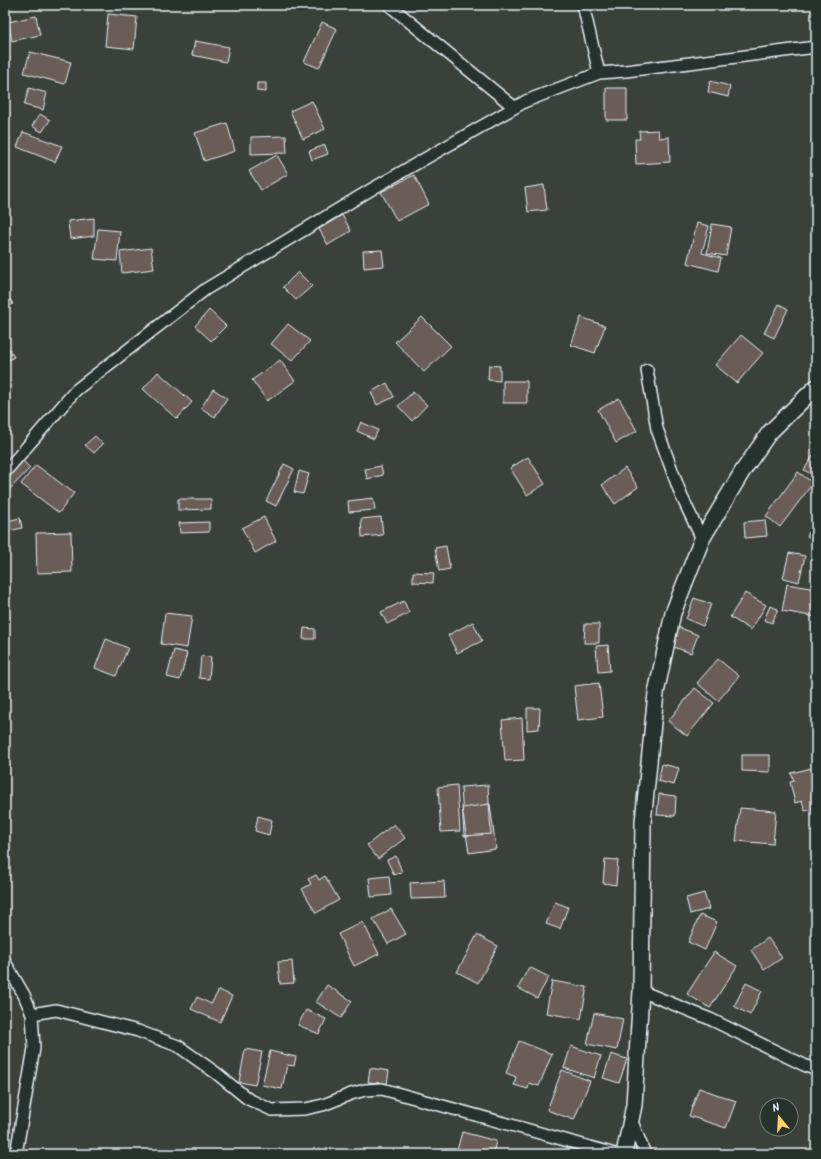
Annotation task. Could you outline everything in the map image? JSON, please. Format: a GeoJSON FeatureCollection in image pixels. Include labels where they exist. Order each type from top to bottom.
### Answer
{"type":"FeatureCollection","features":[{"type":"Feature","properties":{"kind":"street"},"geometry":{"type":"LineString","coordinates":[[389,5],[514,107]]}},
{"type":"Feature","properties":{"kind":"street"},"geometry":{"type":"LineString","coordinates":[[583,5],[598,73]]}},
{"type":"Feature","properties":{"kind":"street"},"geometry":{"type":"LineString","coordinates":[[5,472],[76,390],[206,288],[372,189],[526,100],[598,73],[626,71],[816,47]]}},
{"type":"Feature","properties":{"kind":"street"},"geometry":{"type":"LineString","coordinates":[[647,370],[657,429],[681,496],[702,539]]}},
{"type":"Feature","properties":{"kind":"street"},"geometry":{"type":"LineString","coordinates":[[624,1154],[634,1105],[641,991],[643,822],[656,693],[674,613],[702,539],[742,472],[770,433],[816,386]]}},
{"type":"Feature","properties":{"kind":"street"},"geometry":{"type":"LineString","coordinates":[[5,962],[24,995],[32,1014],[34,1048],[16,1154]]}},
{"type":"Feature","properties":{"kind":"street"},"geometry":{"type":"LineString","coordinates":[[641,991],[710,1019],[816,1070]]}},
{"type":"Feature","properties":{"kind":"street"},"geometry":{"type":"LineString","coordinates":[[32,1014],[56,1010],[138,1031],[178,1046],[216,1073],[248,1099],[272,1110],[305,1109],[322,1105],[365,1090],[382,1089],[615,1154]]}},
{"type":"Feature","properties":{"kind":"street"},"geometry":{"type":"LineString","coordinates":[[631,1119],[645,1154]]}},
{"type":"Feature","properties":{"kind":"building"},"geometry":{"type":"Polygon","coordinates":[[[108,14],[137,17],[134,49],[105,46],[108,14]]]}},
{"type":"Feature","properties":{"kind":"building"},"geometry":{"type":"Polygon","coordinates":[[[36,16],[40,35],[12,41],[8,22],[36,16]]]}},
{"type":"Feature","properties":{"kind":"building"},"geometry":{"type":"Polygon","coordinates":[[[322,22],[337,29],[319,68],[304,62],[322,22]]]}},
{"type":"Feature","properties":{"kind":"building"},"geometry":{"type":"Polygon","coordinates":[[[195,41],[229,47],[226,62],[192,55],[195,41]]]}},
{"type":"Feature","properties":{"kind":"building"},"geometry":{"type":"Polygon","coordinates":[[[30,52],[71,62],[65,84],[24,73],[30,52]]]}},
{"type":"Feature","properties":{"kind":"building"},"geometry":{"type":"Polygon","coordinates":[[[710,81],[730,86],[728,97],[708,92],[710,81]]]}},
{"type":"Feature","properties":{"kind":"building"},"geometry":{"type":"Polygon","coordinates":[[[257,83],[266,83],[266,92],[257,91],[257,83]]]}},
{"type":"Feature","properties":{"kind":"building"},"geometry":{"type":"Polygon","coordinates":[[[29,88],[47,93],[43,110],[24,105],[29,88]]]}},
{"type":"Feature","properties":{"kind":"building"},"geometry":{"type":"Polygon","coordinates":[[[606,88],[627,88],[627,120],[606,120],[606,88]]]}},
{"type":"Feature","properties":{"kind":"building"},"geometry":{"type":"Polygon","coordinates":[[[312,101],[325,129],[303,139],[290,111],[312,101]]]}},
{"type":"Feature","properties":{"kind":"building"},"geometry":{"type":"Polygon","coordinates":[[[40,114],[50,120],[42,132],[32,126],[40,114]]]}},
{"type":"Feature","properties":{"kind":"building"},"geometry":{"type":"Polygon","coordinates":[[[227,123],[235,151],[204,161],[195,133],[227,123]]]}},
{"type":"Feature","properties":{"kind":"building"},"geometry":{"type":"Polygon","coordinates":[[[658,130],[659,138],[669,137],[670,162],[636,164],[635,139],[640,139],[639,131],[658,130]]]}},
{"type":"Feature","properties":{"kind":"building"},"geometry":{"type":"Polygon","coordinates":[[[23,132],[62,146],[55,162],[17,147],[23,132]]]}},
{"type":"Feature","properties":{"kind":"building"},"geometry":{"type":"Polygon","coordinates":[[[286,136],[287,153],[251,154],[251,137],[286,136]]]}},
{"type":"Feature","properties":{"kind":"building"},"geometry":{"type":"Polygon","coordinates":[[[325,145],[328,154],[312,160],[309,151],[325,145]]]}},
{"type":"Feature","properties":{"kind":"building"},"geometry":{"type":"Polygon","coordinates":[[[277,155],[288,174],[261,190],[249,171],[277,155]]]}},
{"type":"Feature","properties":{"kind":"building"},"geometry":{"type":"Polygon","coordinates":[[[414,175],[429,204],[397,221],[381,192],[414,175]]]}},
{"type":"Feature","properties":{"kind":"building"},"geometry":{"type":"Polygon","coordinates":[[[544,185],[547,210],[528,212],[525,188],[544,185]]]}},
{"type":"Feature","properties":{"kind":"building"},"geometry":{"type":"Polygon","coordinates":[[[342,215],[351,231],[328,245],[319,229],[342,215]]]}},
{"type":"Feature","properties":{"kind":"building"},"geometry":{"type":"Polygon","coordinates":[[[94,218],[94,236],[70,239],[68,221],[94,218]]]}},
{"type":"Feature","properties":{"kind":"building"},"geometry":{"type":"Polygon","coordinates":[[[697,223],[709,226],[702,253],[721,258],[718,271],[687,263],[697,223]]]}},
{"type":"Feature","properties":{"kind":"building"},"geometry":{"type":"Polygon","coordinates":[[[712,224],[731,227],[726,256],[707,253],[712,224]]]}},
{"type":"Feature","properties":{"kind":"building"},"geometry":{"type":"Polygon","coordinates":[[[98,229],[120,231],[117,261],[94,259],[98,229]]]}},
{"type":"Feature","properties":{"kind":"building"},"geometry":{"type":"Polygon","coordinates":[[[151,248],[154,269],[122,273],[120,252],[151,248]]]}},
{"type":"Feature","properties":{"kind":"building"},"geometry":{"type":"Polygon","coordinates":[[[382,250],[384,266],[364,268],[363,251],[382,250]]]}},
{"type":"Feature","properties":{"kind":"building"},"geometry":{"type":"Polygon","coordinates":[[[298,272],[312,286],[296,300],[283,287],[298,272]]]}},
{"type":"Feature","properties":{"kind":"building"},"geometry":{"type":"Polygon","coordinates":[[[5,291],[13,304],[5,309],[5,291]]]}},
{"type":"Feature","properties":{"kind":"building"},"geometry":{"type":"Polygon","coordinates":[[[779,304],[788,309],[774,338],[764,333],[779,304]]]}},
{"type":"Feature","properties":{"kind":"building"},"geometry":{"type":"Polygon","coordinates":[[[209,310],[226,326],[211,341],[195,326],[209,310]]]}},
{"type":"Feature","properties":{"kind":"building"},"geometry":{"type":"Polygon","coordinates":[[[422,317],[451,346],[424,372],[395,342],[422,317]]]}},
{"type":"Feature","properties":{"kind":"building"},"geometry":{"type":"Polygon","coordinates":[[[581,317],[605,326],[595,353],[571,345],[581,317]]]}},
{"type":"Feature","properties":{"kind":"building"},"geometry":{"type":"Polygon","coordinates":[[[288,324],[310,341],[292,361],[271,344],[288,324]]]}},
{"type":"Feature","properties":{"kind":"building"},"geometry":{"type":"Polygon","coordinates":[[[741,335],[763,353],[737,383],[715,365],[741,335]]]}},
{"type":"Feature","properties":{"kind":"building"},"geometry":{"type":"Polygon","coordinates":[[[5,342],[14,357],[5,362],[5,342]]]}},
{"type":"Feature","properties":{"kind":"building"},"geometry":{"type":"Polygon","coordinates":[[[280,360],[295,381],[267,401],[252,380],[280,360]]]}},
{"type":"Feature","properties":{"kind":"building"},"geometry":{"type":"Polygon","coordinates":[[[489,365],[500,366],[500,381],[488,380],[489,365]]]}},
{"type":"Feature","properties":{"kind":"building"},"geometry":{"type":"Polygon","coordinates":[[[158,372],[192,402],[177,419],[143,389],[158,372]]]}},
{"type":"Feature","properties":{"kind":"building"},"geometry":{"type":"Polygon","coordinates":[[[503,381],[527,381],[527,403],[503,403],[503,381]]]}},
{"type":"Feature","properties":{"kind":"building"},"geometry":{"type":"Polygon","coordinates":[[[387,383],[394,397],[377,405],[371,392],[387,383]]]}},
{"type":"Feature","properties":{"kind":"building"},"geometry":{"type":"Polygon","coordinates":[[[213,389],[227,398],[215,417],[201,408],[213,389]]]}},
{"type":"Feature","properties":{"kind":"building"},"geometry":{"type":"Polygon","coordinates":[[[413,392],[427,405],[412,421],[398,406],[413,392]]]}},
{"type":"Feature","properties":{"kind":"building"},"geometry":{"type":"Polygon","coordinates":[[[619,398],[637,431],[616,443],[598,410],[619,398]]]}},
{"type":"Feature","properties":{"kind":"building"},"geometry":{"type":"Polygon","coordinates":[[[361,422],[378,430],[374,439],[357,431],[361,422]]]}},
{"type":"Feature","properties":{"kind":"building"},"geometry":{"type":"Polygon","coordinates":[[[95,436],[103,444],[94,453],[85,445],[95,436]]]}},
{"type":"Feature","properties":{"kind":"building"},"geometry":{"type":"Polygon","coordinates":[[[816,451],[816,477],[804,470],[816,451]]]}},
{"type":"Feature","properties":{"kind":"building"},"geometry":{"type":"Polygon","coordinates":[[[528,457],[545,484],[527,495],[510,468],[528,457]]]}},
{"type":"Feature","properties":{"kind":"building"},"geometry":{"type":"Polygon","coordinates":[[[21,459],[30,468],[8,491],[5,488],[5,476],[21,459]]]}},
{"type":"Feature","properties":{"kind":"building"},"geometry":{"type":"Polygon","coordinates":[[[284,464],[294,469],[276,506],[266,501],[284,464]]]}},
{"type":"Feature","properties":{"kind":"building"},"geometry":{"type":"Polygon","coordinates":[[[36,465],[74,493],[59,513],[21,484],[36,465]]]}},
{"type":"Feature","properties":{"kind":"building"},"geometry":{"type":"Polygon","coordinates":[[[381,466],[383,475],[367,479],[365,469],[381,466]]]}},
{"type":"Feature","properties":{"kind":"building"},"geometry":{"type":"Polygon","coordinates":[[[625,468],[638,487],[615,504],[602,485],[625,468]]]}},
{"type":"Feature","properties":{"kind":"building"},"geometry":{"type":"Polygon","coordinates":[[[299,471],[309,474],[303,494],[294,492],[299,471]]]}},
{"type":"Feature","properties":{"kind":"building"},"geometry":{"type":"Polygon","coordinates":[[[798,472],[813,483],[780,527],[766,516],[798,472]]]}},
{"type":"Feature","properties":{"kind":"building"},"geometry":{"type":"Polygon","coordinates":[[[373,498],[375,510],[349,512],[348,501],[373,498]]]}},
{"type":"Feature","properties":{"kind":"building"},"geometry":{"type":"Polygon","coordinates":[[[178,499],[211,499],[211,509],[178,510],[178,499]]]}},
{"type":"Feature","properties":{"kind":"building"},"geometry":{"type":"Polygon","coordinates":[[[264,517],[276,541],[255,553],[242,528],[264,517]]]}},
{"type":"Feature","properties":{"kind":"building"},"geometry":{"type":"Polygon","coordinates":[[[381,517],[383,535],[362,537],[361,519],[381,517]]]}},
{"type":"Feature","properties":{"kind":"building"},"geometry":{"type":"Polygon","coordinates":[[[20,518],[22,528],[9,531],[7,521],[20,518]]]}},
{"type":"Feature","properties":{"kind":"building"},"geometry":{"type":"Polygon","coordinates":[[[816,519],[816,541],[807,536],[816,519]]]}},
{"type":"Feature","properties":{"kind":"building"},"geometry":{"type":"Polygon","coordinates":[[[765,520],[767,536],[745,538],[744,522],[765,520]]]}},
{"type":"Feature","properties":{"kind":"building"},"geometry":{"type":"Polygon","coordinates":[[[209,522],[209,532],[180,533],[179,523],[209,522]]]}},
{"type":"Feature","properties":{"kind":"building"},"geometry":{"type":"Polygon","coordinates":[[[71,532],[72,572],[37,573],[36,533],[71,532]]]}},
{"type":"Feature","properties":{"kind":"building"},"geometry":{"type":"Polygon","coordinates":[[[446,546],[450,569],[439,571],[435,548],[446,546]]]}},
{"type":"Feature","properties":{"kind":"building"},"geometry":{"type":"Polygon","coordinates":[[[789,553],[805,556],[799,582],[783,578],[789,553]]]}},
{"type":"Feature","properties":{"kind":"building"},"geometry":{"type":"Polygon","coordinates":[[[413,572],[434,573],[433,583],[413,582],[413,572]]]}},
{"type":"Feature","properties":{"kind":"building"},"geometry":{"type":"Polygon","coordinates":[[[787,584],[816,589],[816,617],[782,611],[787,584]]]}},
{"type":"Feature","properties":{"kind":"building"},"geometry":{"type":"Polygon","coordinates":[[[745,593],[766,605],[751,630],[730,617],[745,593]]]}},
{"type":"Feature","properties":{"kind":"building"},"geometry":{"type":"Polygon","coordinates":[[[694,598],[711,604],[703,626],[686,619],[694,598]]]}},
{"type":"Feature","properties":{"kind":"building"},"geometry":{"type":"Polygon","coordinates":[[[404,601],[409,613],[387,624],[381,612],[404,601]]]}},
{"type":"Feature","properties":{"kind":"building"},"geometry":{"type":"Polygon","coordinates":[[[770,606],[778,609],[772,623],[764,620],[770,606]]]}},
{"type":"Feature","properties":{"kind":"building"},"geometry":{"type":"Polygon","coordinates":[[[165,613],[192,616],[187,648],[161,644],[165,613]]]}},
{"type":"Feature","properties":{"kind":"building"},"geometry":{"type":"Polygon","coordinates":[[[473,622],[482,641],[457,653],[448,635],[473,622]]]}},
{"type":"Feature","properties":{"kind":"building"},"geometry":{"type":"Polygon","coordinates":[[[585,624],[599,624],[599,643],[584,643],[585,624]]]}},
{"type":"Feature","properties":{"kind":"building"},"geometry":{"type":"Polygon","coordinates":[[[678,627],[698,635],[691,653],[671,646],[678,627]]]}},
{"type":"Feature","properties":{"kind":"building"},"geometry":{"type":"Polygon","coordinates":[[[304,628],[315,629],[315,639],[303,639],[304,628]]]}},
{"type":"Feature","properties":{"kind":"building"},"geometry":{"type":"Polygon","coordinates":[[[106,639],[128,648],[116,676],[95,668],[106,639]]]}},
{"type":"Feature","properties":{"kind":"building"},"geometry":{"type":"Polygon","coordinates":[[[608,645],[610,671],[598,672],[596,646],[608,645]]]}},
{"type":"Feature","properties":{"kind":"building"},"geometry":{"type":"Polygon","coordinates":[[[174,650],[187,653],[180,680],[167,677],[174,650]]]}},
{"type":"Feature","properties":{"kind":"building"},"geometry":{"type":"Polygon","coordinates":[[[201,656],[211,657],[209,679],[199,678],[201,656]]]}},
{"type":"Feature","properties":{"kind":"building"},"geometry":{"type":"Polygon","coordinates":[[[718,659],[739,676],[718,701],[697,683],[718,659]]]}},
{"type":"Feature","properties":{"kind":"building"},"geometry":{"type":"Polygon","coordinates":[[[599,683],[603,717],[578,720],[574,686],[599,683]]]}},
{"type":"Feature","properties":{"kind":"building"},"geometry":{"type":"Polygon","coordinates":[[[695,688],[714,703],[687,736],[668,721],[695,688]]]}},
{"type":"Feature","properties":{"kind":"building"},"geometry":{"type":"Polygon","coordinates":[[[527,708],[540,708],[539,729],[527,730],[527,708]]]}},
{"type":"Feature","properties":{"kind":"building"},"geometry":{"type":"Polygon","coordinates":[[[522,718],[524,760],[505,761],[502,720],[522,718]]]}},
{"type":"Feature","properties":{"kind":"building"},"geometry":{"type":"Polygon","coordinates":[[[742,755],[770,755],[770,772],[742,771],[742,755]]]}},
{"type":"Feature","properties":{"kind":"building"},"geometry":{"type":"Polygon","coordinates":[[[662,764],[679,768],[674,785],[658,781],[662,764]]]}},
{"type":"Feature","properties":{"kind":"building"},"geometry":{"type":"Polygon","coordinates":[[[816,767],[816,808],[805,811],[802,801],[795,803],[790,782],[794,781],[791,773],[816,767]]]}},
{"type":"Feature","properties":{"kind":"building"},"geometry":{"type":"Polygon","coordinates":[[[457,785],[460,831],[441,832],[438,787],[457,785]]]}},
{"type":"Feature","properties":{"kind":"building"},"geometry":{"type":"Polygon","coordinates":[[[488,785],[491,834],[464,836],[461,787],[488,785]]]}},
{"type":"Feature","properties":{"kind":"building"},"geometry":{"type":"Polygon","coordinates":[[[659,794],[676,796],[675,816],[657,815],[659,794]]]}},
{"type":"Feature","properties":{"kind":"building"},"geometry":{"type":"Polygon","coordinates":[[[490,804],[496,849],[469,853],[462,808],[490,804]]]}},
{"type":"Feature","properties":{"kind":"building"},"geometry":{"type":"Polygon","coordinates":[[[740,808],[776,811],[773,844],[736,841],[740,808]]]}},
{"type":"Feature","properties":{"kind":"building"},"geometry":{"type":"Polygon","coordinates":[[[258,816],[272,820],[269,835],[255,831],[258,816]]]}},
{"type":"Feature","properties":{"kind":"building"},"geometry":{"type":"Polygon","coordinates":[[[394,824],[405,838],[378,859],[367,845],[394,824]]]}},
{"type":"Feature","properties":{"kind":"building"},"geometry":{"type":"Polygon","coordinates":[[[396,856],[402,872],[394,875],[387,860],[396,856]]]}},
{"type":"Feature","properties":{"kind":"building"},"geometry":{"type":"Polygon","coordinates":[[[605,859],[618,860],[616,885],[603,883],[605,859]]]}},
{"type":"Feature","properties":{"kind":"building"},"geometry":{"type":"Polygon","coordinates":[[[316,875],[319,880],[325,876],[339,900],[316,913],[302,889],[311,884],[308,879],[316,875]]]}},
{"type":"Feature","properties":{"kind":"building"},"geometry":{"type":"Polygon","coordinates":[[[389,876],[391,895],[371,897],[369,878],[389,876]]]}},
{"type":"Feature","properties":{"kind":"building"},"geometry":{"type":"Polygon","coordinates":[[[444,881],[445,898],[411,899],[410,883],[444,881]]]}},
{"type":"Feature","properties":{"kind":"building"},"geometry":{"type":"Polygon","coordinates":[[[704,893],[709,909],[690,914],[686,898],[704,893]]]}},
{"type":"Feature","properties":{"kind":"building"},"geometry":{"type":"Polygon","coordinates":[[[555,902],[568,907],[560,929],[546,924],[555,902]]]}},
{"type":"Feature","properties":{"kind":"building"},"geometry":{"type":"Polygon","coordinates":[[[391,909],[406,934],[388,944],[373,919],[391,909]]]}},
{"type":"Feature","properties":{"kind":"building"},"geometry":{"type":"Polygon","coordinates":[[[700,915],[717,922],[705,950],[688,942],[700,915]]]}},
{"type":"Feature","properties":{"kind":"building"},"geometry":{"type":"Polygon","coordinates":[[[363,922],[379,954],[354,966],[338,934],[363,922]]]}},
{"type":"Feature","properties":{"kind":"building"},"geometry":{"type":"Polygon","coordinates":[[[477,935],[498,946],[478,983],[457,972],[477,935]]]}},
{"type":"Feature","properties":{"kind":"building"},"geometry":{"type":"Polygon","coordinates":[[[768,938],[782,958],[764,970],[751,950],[768,938]]]}},
{"type":"Feature","properties":{"kind":"building"},"geometry":{"type":"Polygon","coordinates":[[[714,952],[737,966],[710,1008],[687,994],[714,952]]]}},
{"type":"Feature","properties":{"kind":"building"},"geometry":{"type":"Polygon","coordinates":[[[292,961],[294,983],[280,984],[278,962],[292,961]]]}},
{"type":"Feature","properties":{"kind":"building"},"geometry":{"type":"Polygon","coordinates":[[[529,967],[549,977],[537,998],[518,988],[529,967]]]}},
{"type":"Feature","properties":{"kind":"building"},"geometry":{"type":"Polygon","coordinates":[[[552,981],[587,987],[581,1019],[546,1013],[552,981]]]}},
{"type":"Feature","properties":{"kind":"building"},"geometry":{"type":"Polygon","coordinates":[[[746,983],[762,991],[750,1015],[734,1006],[746,983]]]}},
{"type":"Feature","properties":{"kind":"building"},"geometry":{"type":"Polygon","coordinates":[[[327,985],[352,1001],[341,1018],[316,1002],[327,985]]]}},
{"type":"Feature","properties":{"kind":"building"},"geometry":{"type":"Polygon","coordinates":[[[219,990],[232,996],[220,1022],[191,1009],[197,997],[211,1004],[219,990]]]}},
{"type":"Feature","properties":{"kind":"building"},"geometry":{"type":"Polygon","coordinates":[[[306,1010],[326,1019],[319,1034],[298,1025],[306,1010]]]}},
{"type":"Feature","properties":{"kind":"building"},"geometry":{"type":"Polygon","coordinates":[[[594,1013],[623,1019],[617,1050],[587,1044],[594,1013]]]}},
{"type":"Feature","properties":{"kind":"building"},"geometry":{"type":"Polygon","coordinates":[[[519,1041],[552,1054],[539,1086],[529,1083],[528,1089],[514,1085],[516,1077],[506,1073],[519,1041]]]}},
{"type":"Feature","properties":{"kind":"building"},"geometry":{"type":"Polygon","coordinates":[[[571,1046],[601,1056],[594,1078],[564,1068],[571,1046]]]}},
{"type":"Feature","properties":{"kind":"building"},"geometry":{"type":"Polygon","coordinates":[[[245,1049],[262,1052],[255,1085],[239,1082],[245,1049]]]}},
{"type":"Feature","properties":{"kind":"building"},"geometry":{"type":"Polygon","coordinates":[[[270,1051],[296,1057],[294,1066],[287,1065],[282,1089],[262,1085],[270,1051]]]}},
{"type":"Feature","properties":{"kind":"building"},"geometry":{"type":"Polygon","coordinates":[[[611,1054],[627,1059],[619,1083],[603,1078],[611,1054]]]}},
{"type":"Feature","properties":{"kind":"building"},"geometry":{"type":"Polygon","coordinates":[[[370,1068],[389,1071],[387,1084],[368,1082],[370,1068]]]}},
{"type":"Feature","properties":{"kind":"building"},"geometry":{"type":"Polygon","coordinates":[[[562,1070],[590,1081],[574,1120],[547,1110],[562,1070]]]}},
{"type":"Feature","properties":{"kind":"building"},"geometry":{"type":"Polygon","coordinates":[[[699,1088],[736,1101],[726,1128],[689,1116],[699,1088]]]}},
{"type":"Feature","properties":{"kind":"building"},"geometry":{"type":"Polygon","coordinates":[[[462,1132],[496,1141],[493,1154],[456,1154],[462,1132]]]}}]}
